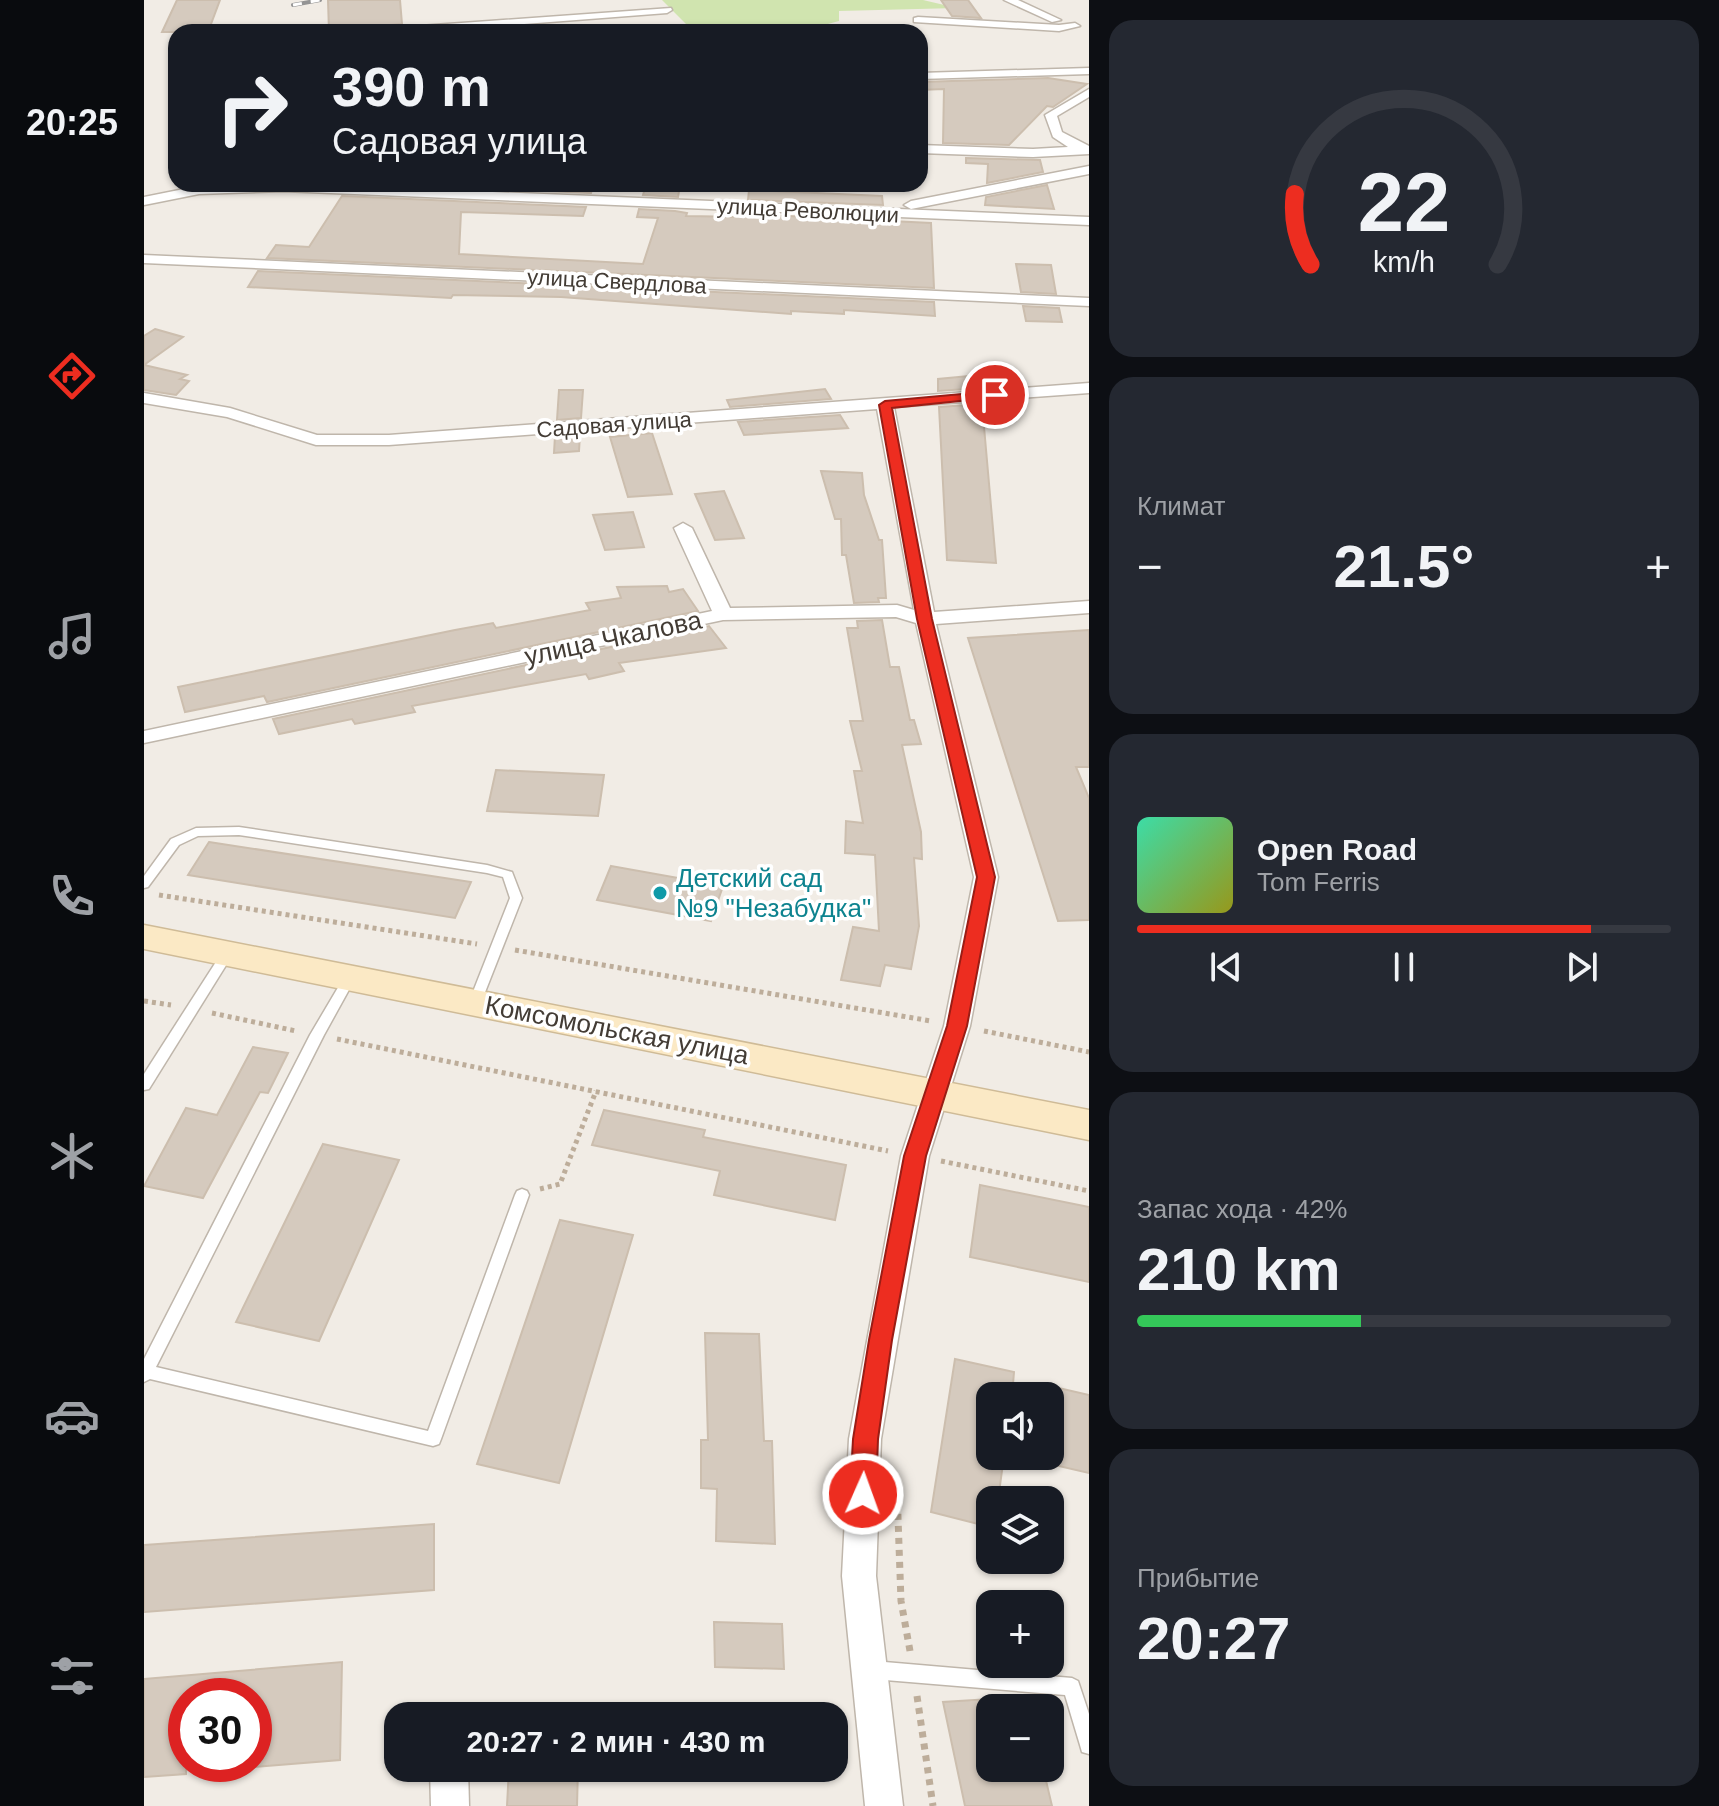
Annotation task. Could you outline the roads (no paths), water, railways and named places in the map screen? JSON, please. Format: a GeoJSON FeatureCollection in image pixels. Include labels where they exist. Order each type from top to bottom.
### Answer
{"type":"FeatureCollection","features":[{"type":"Feature","properties":{"kind":"main road","name":"Комсомольская улица"},"geometry":{"type":"LineString","coordinates":[[144,937],[1089,1125]]}},
{"type":"Feature","properties":{"kind":"street"},"geometry":{"type":"LineString","coordinates":[[1009,0],[1075,26],[1089,28]]}},
{"type":"Feature","properties":{"kind":"street"},"geometry":{"type":"LineString","coordinates":[[483,24],[667,10]]}},
{"type":"Feature","properties":{"kind":"street"},"geometry":{"type":"LineString","coordinates":[[918,20],[1059,28],[1075,26]]}},
{"type":"Feature","properties":{"kind":"street"},"geometry":{"type":"LineString","coordinates":[[928,76],[1089,71]]}},
{"type":"Feature","properties":{"kind":"street"},"geometry":{"type":"LineString","coordinates":[[1084,149],[1057,134],[1051,115],[1089,92]]}},
{"type":"Feature","properties":{"kind":"street"},"geometry":{"type":"LineString","coordinates":[[928,149],[1066,153],[1084,149]]}},
{"type":"Feature","properties":{"kind":"street"},"geometry":{"type":"LineString","coordinates":[[870,213],[1089,170]]}},
{"type":"Feature","properties":{"kind":"street","name":"улица Революции"},"geometry":{"type":"LineString","coordinates":[[144,201],[189,192]]}},
{"type":"Feature","properties":{"kind":"street","name":"улица Революции"},"geometry":{"type":"LineString","coordinates":[[430,192],[1089,221]]}},
{"type":"Feature","properties":{"kind":"street","name":"улица Свердлова"},"geometry":{"type":"LineString","coordinates":[[144,259],[1089,302]]}},
{"type":"Feature","properties":{"kind":"street","name":"Садовая улица"},"geometry":{"type":"LineString","coordinates":[[144,398],[230,413],[316,440],[389,440],[1089,388]]}},
{"type":"Feature","properties":{"kind":"street"},"geometry":{"type":"LineString","coordinates":[[884,1806],[859,1576],[865,1439],[915,1156],[957,1026],[986,877],[925,619],[885,405]]}},
{"type":"Feature","properties":{"kind":"street"},"geometry":{"type":"LineString","coordinates":[[683,528],[723,614]]}},
{"type":"Feature","properties":{"kind":"street","name":"улица Чкалова"},"geometry":{"type":"LineString","coordinates":[[144,737],[723,614],[897,611],[925,619],[1089,607]]}},
{"type":"Feature","properties":{"kind":"street"},"geometry":{"type":"LineString","coordinates":[[449,1782],[450,1806]]}},
{"type":"Feature","properties":{"kind":"lane"},"geometry":{"type":"LineString","coordinates":[[144,884],[175,842],[196,832],[239,831],[487,869],[508,875],[516,898],[475,1002]]}},
{"type":"Feature","properties":{"kind":"lane"},"geometry":{"type":"LineString","coordinates":[[144,1085],[227,954]]}},
{"type":"Feature","properties":{"kind":"lane"},"geometry":{"type":"LineString","coordinates":[[350,977],[317,1035],[145,1372],[433,1439],[522,1195]]}},
{"type":"Feature","properties":{"kind":"lane"},"geometry":{"type":"LineString","coordinates":[[870,1670],[1072,1687],[1089,1745]]}},
{"type":"Feature","properties":{"kind":"railway"},"geometry":{"type":"LineString","coordinates":[[293,5],[320,0]]}},
{"type":"Feature","properties":{"kind":"place","name":"Детский сад №9 \"Незабудка\""},"geometry":{"type":"Point","coordinates":[660,893]}}]}
